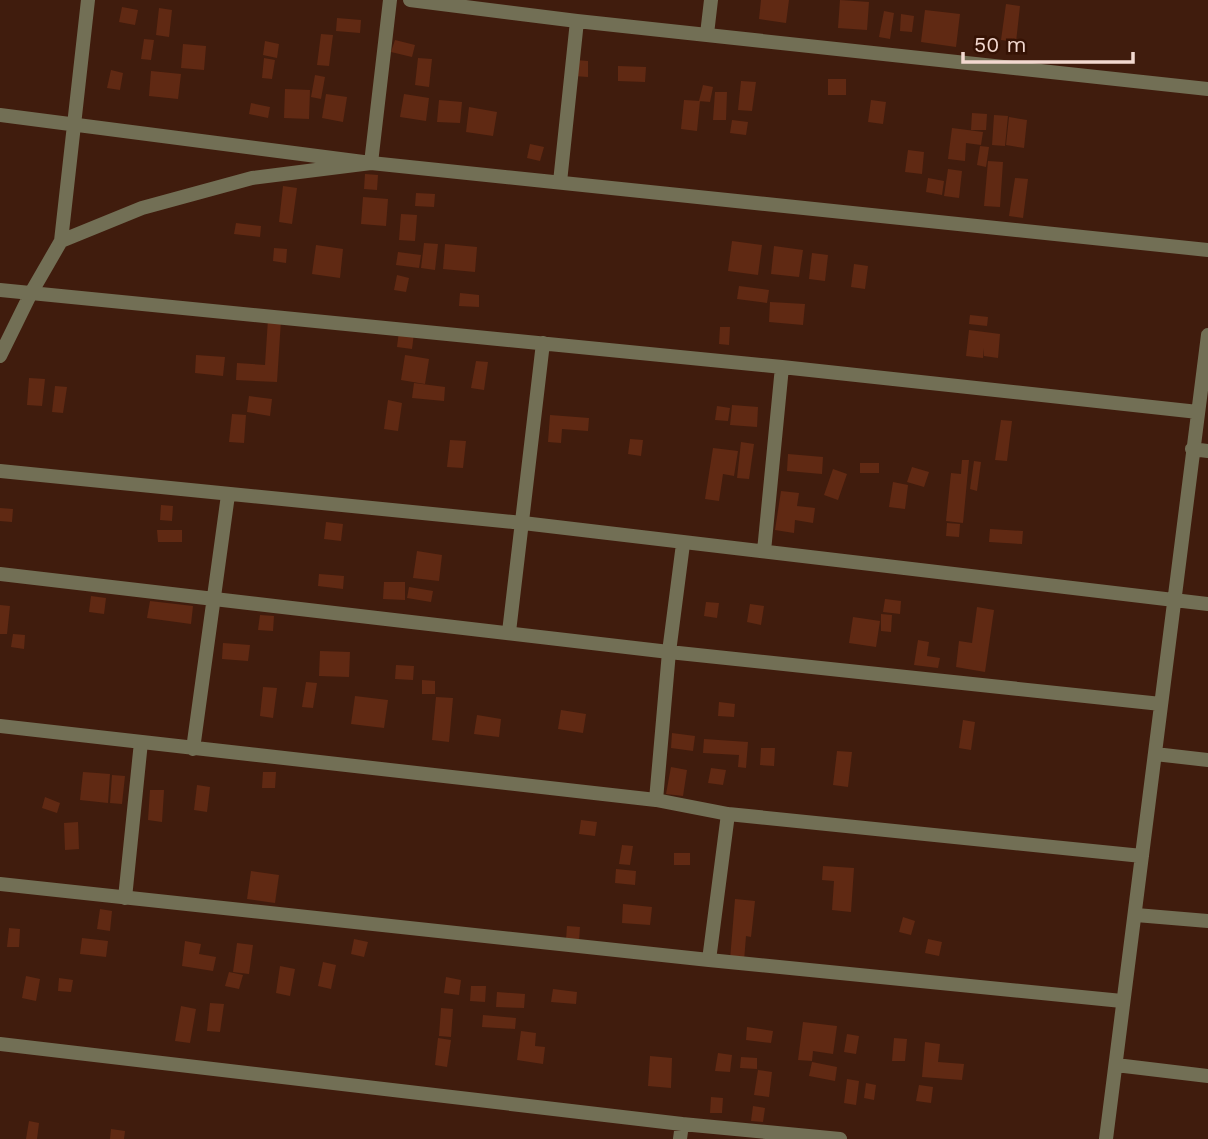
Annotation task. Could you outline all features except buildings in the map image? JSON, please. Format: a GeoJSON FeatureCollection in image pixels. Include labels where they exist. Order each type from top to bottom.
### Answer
{"type":"FeatureCollection","features":[{"type":"Feature","properties":{"kind":"street"},"geometry":{"type":"LineString","coordinates":[[0,356],[31,293],[61,241],[88,0]]}},
{"type":"Feature","properties":{"kind":"street"},"geometry":{"type":"LineString","coordinates":[[371,163],[390,0]]}},
{"type":"Feature","properties":{"kind":"street"},"geometry":{"type":"LineString","coordinates":[[410,0],[578,21],[1208,89]]}},
{"type":"Feature","properties":{"kind":"street"},"geometry":{"type":"LineString","coordinates":[[707,34],[710,0]]}},
{"type":"Feature","properties":{"kind":"street"},"geometry":{"type":"LineString","coordinates":[[560,182],[578,21]]}},
{"type":"Feature","properties":{"kind":"street"},"geometry":{"type":"LineString","coordinates":[[0,115],[371,163],[1208,250]]}},
{"type":"Feature","properties":{"kind":"street"},"geometry":{"type":"LineString","coordinates":[[61,241],[142,208],[252,178],[371,163]]}},
{"type":"Feature","properties":{"kind":"street"},"geometry":{"type":"LineString","coordinates":[[0,293],[31,293],[543,343],[1198,412]]}},
{"type":"Feature","properties":{"kind":"street"},"geometry":{"type":"LineString","coordinates":[[1106,1139],[1208,335]]}},
{"type":"Feature","properties":{"kind":"street"},"geometry":{"type":"LineString","coordinates":[[509,632],[543,343]]}},
{"type":"Feature","properties":{"kind":"street"},"geometry":{"type":"LineString","coordinates":[[764,551],[782,367]]}},
{"type":"Feature","properties":{"kind":"street"},"geometry":{"type":"LineString","coordinates":[[1192,449],[1208,451]]}},
{"type":"Feature","properties":{"kind":"street"},"geometry":{"type":"LineString","coordinates":[[0,471],[523,523],[1208,604]]}},
{"type":"Feature","properties":{"kind":"street"},"geometry":{"type":"LineString","coordinates":[[193,749],[228,495]]}},
{"type":"Feature","properties":{"kind":"street"},"geometry":{"type":"LineString","coordinates":[[656,800],[669,652],[683,544]]}},
{"type":"Feature","properties":{"kind":"street"},"geometry":{"type":"LineString","coordinates":[[0,574],[669,652],[1161,704]]}},
{"type":"Feature","properties":{"kind":"street"},"geometry":{"type":"LineString","coordinates":[[0,726],[656,800],[728,814],[1142,856]]}},
{"type":"Feature","properties":{"kind":"street"},"geometry":{"type":"LineString","coordinates":[[125,898],[141,742]]}},
{"type":"Feature","properties":{"kind":"street"},"geometry":{"type":"LineString","coordinates":[[1155,754],[1208,761]]}},
{"type":"Feature","properties":{"kind":"street"},"geometry":{"type":"LineString","coordinates":[[709,960],[728,814]]}},
{"type":"Feature","properties":{"kind":"street"},"geometry":{"type":"LineString","coordinates":[[0,884],[1122,1001]]}},
{"type":"Feature","properties":{"kind":"street"},"geometry":{"type":"LineString","coordinates":[[1136,915],[1208,921]]}},
{"type":"Feature","properties":{"kind":"street"},"geometry":{"type":"LineString","coordinates":[[0,1044],[682,1124],[840,1139]]}},
{"type":"Feature","properties":{"kind":"street"},"geometry":{"type":"LineString","coordinates":[[1116,1065],[1208,1076]]}},
{"type":"Feature","properties":{"kind":"street"},"geometry":{"type":"LineString","coordinates":[[680,1139],[682,1124]]}}]}
